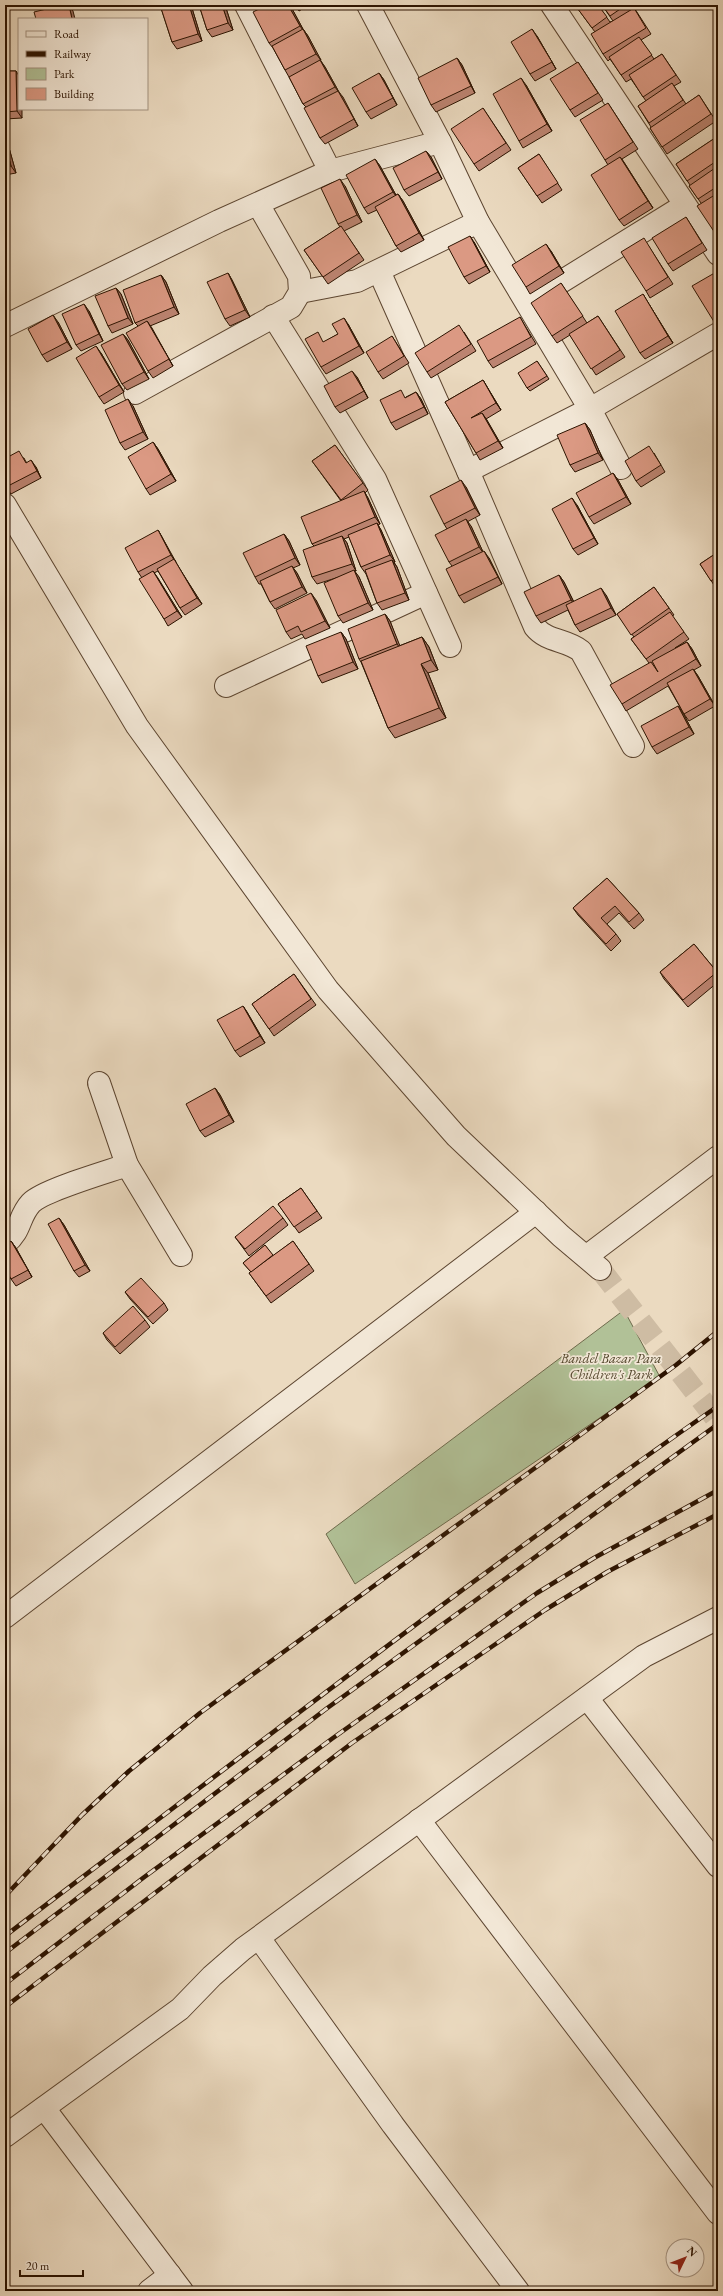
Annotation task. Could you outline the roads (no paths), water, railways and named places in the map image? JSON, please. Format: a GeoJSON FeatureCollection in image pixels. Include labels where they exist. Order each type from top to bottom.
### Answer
{"type":"FeatureCollection","features":[{"type":"Feature","properties":{"kind":"street"},"geometry":{"type":"LineString","coordinates":[[246,5],[330,171]]}},
{"type":"Feature","properties":{"kind":"street"},"geometry":{"type":"LineString","coordinates":[[368,5],[440,142],[478,222],[590,409],[621,468]]}},
{"type":"Feature","properties":{"kind":"street"},"geometry":{"type":"LineString","coordinates":[[552,5],[718,254]]}},
{"type":"Feature","properties":{"kind":"street"},"geometry":{"type":"LineString","coordinates":[[5,326],[258,204],[330,171],[440,142]]}},
{"type":"Feature","properties":{"kind":"street"},"geometry":{"type":"LineString","coordinates":[[135,393],[290,307],[300,292],[298,276],[258,204]]}},
{"type":"Feature","properties":{"kind":"street"},"geometry":{"type":"LineString","coordinates":[[527,303],[685,205]]}},
{"type":"Feature","properties":{"kind":"street"},"geometry":{"type":"LineString","coordinates":[[300,292],[357,281],[478,222]]}},
{"type":"Feature","properties":{"kind":"street"},"geometry":{"type":"LineString","coordinates":[[379,271],[468,471],[534,627],[541,635],[573,644],[581,651],[633,746]]}},
{"type":"Feature","properties":{"kind":"street"},"geometry":{"type":"LineString","coordinates":[[273,316],[374,479],[450,646]]}},
{"type":"Feature","properties":{"kind":"street"},"geometry":{"type":"LineString","coordinates":[[468,471],[590,409],[718,334]]}},
{"type":"Feature","properties":{"kind":"street"},"geometry":{"type":"LineString","coordinates":[[5,505],[137,726],[328,990],[456,1136],[561,1236],[594,1262],[718,1157]]}},
{"type":"Feature","properties":{"kind":"street"},"geometry":{"type":"LineString","coordinates":[[226,686],[426,593]]}},
{"type":"Feature","properties":{"kind":"street"},"geometry":{"type":"LineString","coordinates":[[99,1083],[127,1165],[181,1255]]}},
{"type":"Feature","properties":{"kind":"street"},"geometry":{"type":"LineString","coordinates":[[5,1244],[15,1236],[24,1211],[33,1201],[58,1189],[127,1165]]}},
{"type":"Feature","properties":{"kind":"street"},"geometry":{"type":"LineString","coordinates":[[5,1617],[536,1212]]}},
{"type":"Feature","properties":{"kind":"street"},"geometry":{"type":"LineString","coordinates":[[5,2136],[180,2009],[212,1976],[259,1938],[644,1656],[718,1618]]}},
{"type":"Feature","properties":{"kind":"street"},"geometry":{"type":"LineString","coordinates":[[587,1698],[718,1866]]}},
{"type":"Feature","properties":{"kind":"street"},"geometry":{"type":"LineString","coordinates":[[419,1820],[718,2214]]}},
{"type":"Feature","properties":{"kind":"street"},"geometry":{"type":"LineString","coordinates":[[259,1938],[389,2118],[518,2291]]}},
{"type":"Feature","properties":{"kind":"street"},"geometry":{"type":"LineString","coordinates":[[44,2108],[176,2283],[149,2291]]}},
{"type":"Feature","properties":{"kind":"tunnel"},"geometry":{"type":"LineString","coordinates":[[600,1269],[718,1421]]}},
{"type":"Feature","properties":{"kind":"railway"},"geometry":{"type":"LineString","coordinates":[[5,1896],[82,1815],[129,1771],[200,1713],[676,1365],[718,1331]]}},
{"type":"Feature","properties":{"kind":"railway"},"geometry":{"type":"LineString","coordinates":[[5,1936],[270,1734],[448,1601],[537,1535],[718,1406]]}},
{"type":"Feature","properties":{"kind":"railway"},"geometry":{"type":"LineString","coordinates":[[5,1953],[326,1709],[718,1424]]}},
{"type":"Feature","properties":{"kind":"railway"},"geometry":{"type":"LineString","coordinates":[[5,1984],[143,1878],[333,1738],[537,1593],[594,1558],[718,1490]]}},
{"type":"Feature","properties":{"kind":"railway"},"geometry":{"type":"LineString","coordinates":[[5,2007],[352,1743],[545,1610],[607,1572],[718,1514]]}},
{"type":"Feature","properties":{"kind":"park label","name":"Bandel Bazar Para Children's Park"},"geometry":{"type":"Point","coordinates":[611,1366]}}]}
